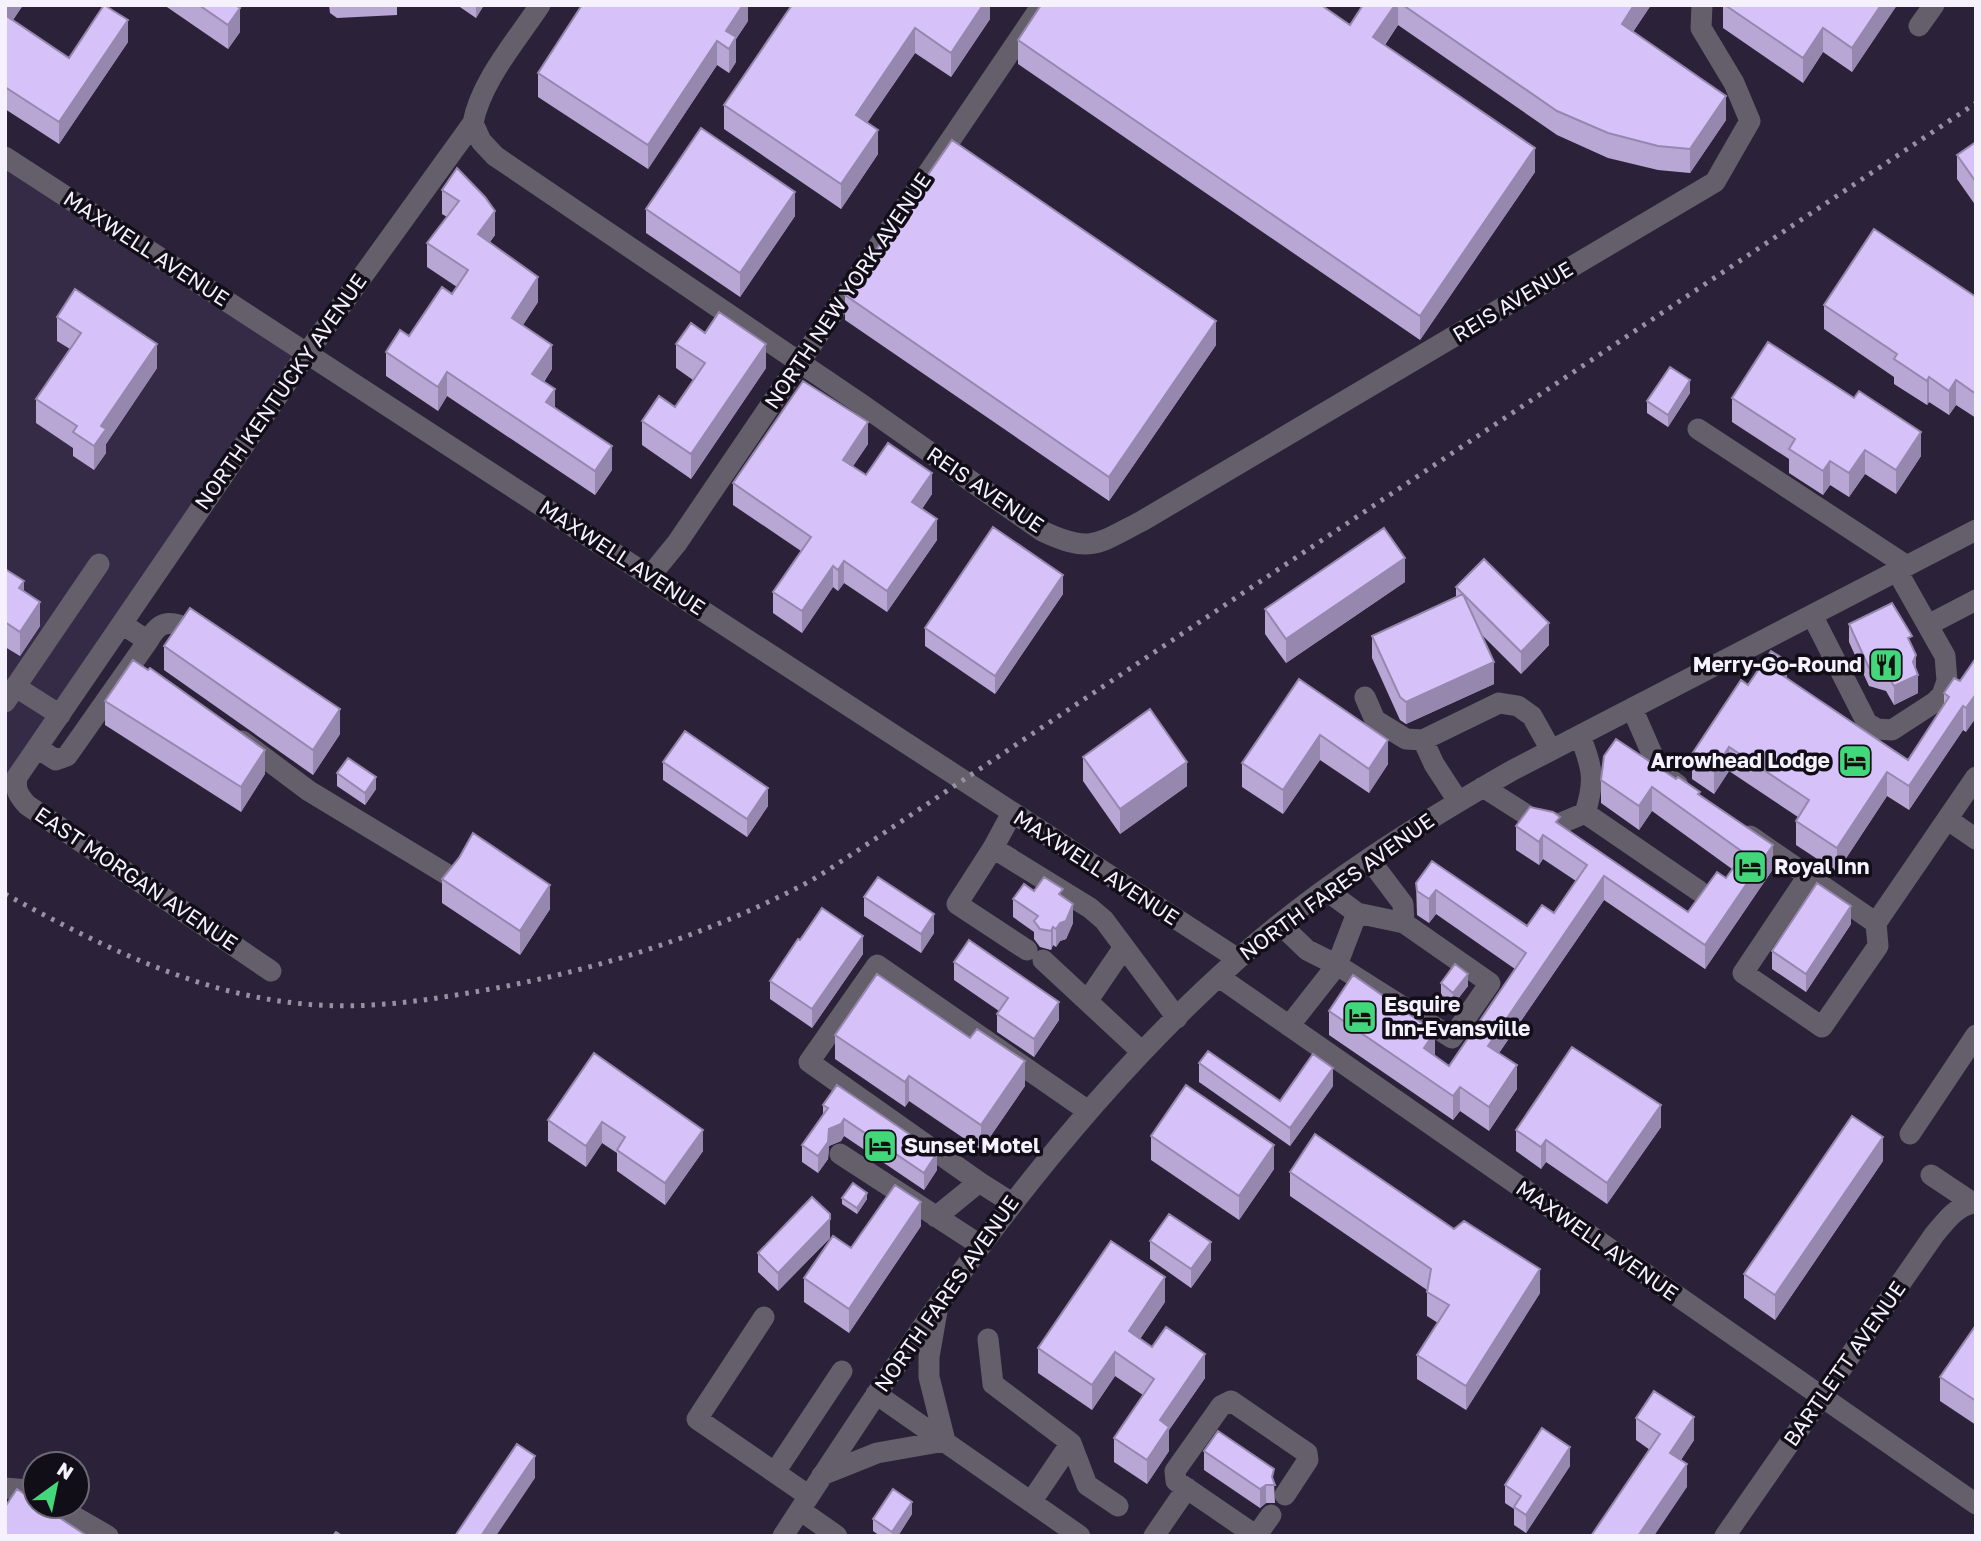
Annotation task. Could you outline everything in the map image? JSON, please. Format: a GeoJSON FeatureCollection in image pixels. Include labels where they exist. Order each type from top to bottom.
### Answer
{"type":"FeatureCollection","features":[{"type":"Feature","properties":{"kind":"street","name":"NORTH KENTUCKY AVENUE"},"geometry":{"type":"LineString","coordinates":[[17,777],[307,352],[473,123],[486,86],[540,5]]}},
{"type":"Feature","properties":{"kind":"street","name":"NORTH NEW YORK AVENUE"},"geometry":{"type":"LineString","coordinates":[[650,576],[677,543],[1042,5]]}},
{"type":"Feature","properties":{"kind":"street","name":"REIS AVENUE"},"geometry":{"type":"LineString","coordinates":[[473,123],[481,141],[495,156],[1042,531],[1080,545],[1093,544],[1142,521],[1715,182],[1750,121],[1734,83],[1701,28],[1702,5]]}},
{"type":"Feature","properties":{"kind":"street"},"geometry":{"type":"LineString","coordinates":[[1919,26],[1934,5]]}},
{"type":"Feature","properties":{"kind":"street","name":"MAXWELL AVENUE"},"geometry":{"type":"LineString","coordinates":[[7,162],[307,352],[1238,959]]}},
{"type":"Feature","properties":{"kind":"street"},"geometry":{"type":"LineString","coordinates":[[1698,429],[1902,568],[1927,625],[1945,656],[1947,681],[1942,695],[1892,730],[1877,729],[1867,723],[1812,615]]}},
{"type":"Feature","properties":{"kind":"street","name":"NORTH FARES AVENUE"},"geometry":{"type":"LineString","coordinates":[[783,1536],[876,1394],[1012,1203],[1055,1149],[1142,1052],[1238,959],[1280,924],[1396,839],[1458,801],[1902,568],[1973,539]]}},
{"type":"Feature","properties":{"kind":"street"},"geometry":{"type":"LineString","coordinates":[[60,715],[10,695],[99,564]]}},
{"type":"Feature","properties":{"kind":"street"},"geometry":{"type":"LineString","coordinates":[[1927,625],[1976,600]]}},
{"type":"Feature","properties":{"kind":"street"},"geometry":{"type":"LineString","coordinates":[[37,748],[56,760],[67,756],[140,670],[148,640],[155,630],[169,622],[179,625]]}},
{"type":"Feature","properties":{"kind":"street"},"geometry":{"type":"LineString","coordinates":[[122,624],[148,640]]}},
{"type":"Feature","properties":{"kind":"street"},"geometry":{"type":"LineString","coordinates":[[1365,697],[1375,720],[1406,739],[1423,740],[1499,703],[1518,706],[1532,716],[1551,750]]}},
{"type":"Feature","properties":{"kind":"street"},"geometry":{"type":"LineString","coordinates":[[1632,708],[1660,772],[1694,796]]}},
{"type":"Feature","properties":{"kind":"street"},"geometry":{"type":"LineString","coordinates":[[223,727],[309,791],[448,875]]}},
{"type":"Feature","properties":{"kind":"street"},"geometry":{"type":"LineString","coordinates":[[1483,787],[1530,817],[1559,824],[1584,813],[1593,788],[1590,762],[1580,735]]}},
{"type":"Feature","properties":{"kind":"street"},"geometry":{"type":"LineString","coordinates":[[1423,740],[1434,764],[1458,801]]}},
{"type":"Feature","properties":{"kind":"street","name":"EAST MORGAN AVENUE"},"geometry":{"type":"LineString","coordinates":[[17,777],[18,795],[27,805],[271,971]]}},
{"type":"Feature","properties":{"kind":"street"},"geometry":{"type":"LineString","coordinates":[[1808,876],[1743,973],[1822,1027],[1878,946],[1876,923],[1976,777]]}},
{"type":"Feature","properties":{"kind":"street"},"geometry":{"type":"LineString","coordinates":[[1012,813],[957,904],[1035,955],[1088,1000],[1142,1052]]}},
{"type":"Feature","properties":{"kind":"street"},"geometry":{"type":"LineString","coordinates":[[1584,813],[1699,891]]}},
{"type":"Feature","properties":{"kind":"street"},"geometry":{"type":"LineString","coordinates":[[1947,819],[1976,839]]}},
{"type":"Feature","properties":{"kind":"street"},"geometry":{"type":"LineString","coordinates":[[1728,820],[1876,923]]}},
{"type":"Feature","properties":{"kind":"street"},"geometry":{"type":"LineString","coordinates":[[993,848],[1090,908],[1104,920],[1177,1018]]}},
{"type":"Feature","properties":{"kind":"street"},"geometry":{"type":"LineString","coordinates":[[1369,859],[1403,904],[1404,923]]}},
{"type":"Feature","properties":{"kind":"street"},"geometry":{"type":"LineString","coordinates":[[1280,924],[1307,950],[1337,965],[1452,1038],[1490,983],[1404,923],[1357,913],[1326,890]]}},
{"type":"Feature","properties":{"kind":"street"},"geometry":{"type":"LineString","coordinates":[[1289,1026],[1337,965],[1357,913]]}},
{"type":"Feature","properties":{"kind":"street"},"geometry":{"type":"LineString","coordinates":[[1088,1000],[1124,947]]}},
{"type":"Feature","properties":{"kind":"street"},"geometry":{"type":"LineString","coordinates":[[1012,1203],[809,1062],[877,965],[1088,1111]]}},
{"type":"Feature","properties":{"kind":"street","name":"MAXWELL AVENUE"},"geometry":{"type":"LineString","coordinates":[[1219,977],[1976,1504]]}},
{"type":"Feature","properties":{"kind":"street"},"geometry":{"type":"LineString","coordinates":[[1910,1134],[1976,1035]]}},
{"type":"Feature","properties":{"kind":"street"},"geometry":{"type":"LineString","coordinates":[[840,1154],[980,1245]]}},
{"type":"Feature","properties":{"kind":"street"},"geometry":{"type":"LineString","coordinates":[[1931,1175],[1974,1202]]}},
{"type":"Feature","properties":{"kind":"street"},"geometry":{"type":"LineString","coordinates":[[936,1217],[979,1182]]}},
{"type":"Feature","properties":{"kind":"street","name":"BARTLETT AVENUE"},"geometry":{"type":"LineString","coordinates":[[1726,1536],[1934,1236],[1951,1215],[1965,1204],[1974,1202]]}},
{"type":"Feature","properties":{"kind":"street"},"geometry":{"type":"LineString","coordinates":[[938,1304],[929,1357],[929,1377],[945,1441]]}},
{"type":"Feature","properties":{"kind":"street"},"geometry":{"type":"LineString","coordinates":[[764,1317],[697,1419],[775,1472],[837,1536]]}},
{"type":"Feature","properties":{"kind":"street"},"geometry":{"type":"LineString","coordinates":[[988,1339],[993,1384],[1071,1443],[1087,1485],[1118,1506]]}},
{"type":"Feature","properties":{"kind":"street"},"geometry":{"type":"LineString","coordinates":[[775,1472],[842,1371]]}},
{"type":"Feature","properties":{"kind":"street"},"geometry":{"type":"LineString","coordinates":[[876,1394],[1080,1536]]}},
{"type":"Feature","properties":{"kind":"street"},"geometry":{"type":"LineString","coordinates":[[1271,1515],[1259,1532],[1247,1533],[1176,1480],[1175,1471],[1221,1406],[1231,1401],[1307,1453],[1308,1460],[1285,1495]]}},
{"type":"Feature","properties":{"kind":"street"},"geometry":{"type":"LineString","coordinates":[[822,1475],[877,1453],[945,1441]]}},
{"type":"Feature","properties":{"kind":"street"},"geometry":{"type":"LineString","coordinates":[[1031,1502],[1071,1443]]}},
{"type":"Feature","properties":{"kind":"street"},"geometry":{"type":"LineString","coordinates":[[1153,1536],[1187,1488]]}},
{"type":"Feature","properties":{"kind":"street"},"geometry":{"type":"LineString","coordinates":[[80,1520],[108,1536]]}},
{"type":"Feature","properties":{"kind":"shaded area"},"geometry":{"type":"Polygon","coordinates":[[[5,158],[307,353],[16,787],[5,797],[5,158]]]}},
{"type":"Feature","properties":{"kind":"building"},"geometry":{"type":"Polygon","coordinates":[[[104,5],[128,20],[59,122],[5,87],[5,15],[69,58],[104,5]]]}},
{"type":"Feature","properties":{"kind":"building"},"geometry":{"type":"Polygon","coordinates":[[[199,5],[235,5],[240,8],[228,25],[199,5]]]}},
{"type":"Feature","properties":{"kind":"building"},"geometry":{"type":"Polygon","coordinates":[[[582,5],[743,5],[726,31],[736,37],[729,49],[717,41],[648,145],[538,73],[582,5]]]}},
{"type":"Feature","properties":{"kind":"building"},"geometry":{"type":"Polygon","coordinates":[[[792,5],[983,5],[951,53],[915,28],[856,115],[878,130],[841,184],[724,105],[792,5]]]}},
{"type":"Feature","properties":{"kind":"building"},"geometry":{"type":"Polygon","coordinates":[[[1041,5],[1321,5],[1350,25],[1363,5],[1395,5],[1373,37],[1535,148],[1420,316],[1018,40],[1041,5]]]}},
{"type":"Feature","properties":{"kind":"building"},"geometry":{"type":"Polygon","coordinates":[[[1403,5],[1634,5],[1622,24],[1726,96],[1690,149],[1658,146],[1608,133],[1557,111],[1403,5]]]}},
{"type":"Feature","properties":{"kind":"building"},"geometry":{"type":"Polygon","coordinates":[[[1725,5],[1881,5],[1852,48],[1823,28],[1803,58],[1725,5]]]}},
{"type":"Feature","properties":{"kind":"building"},"geometry":{"type":"Polygon","coordinates":[[[701,128],[795,192],[740,273],[646,209],[701,128]]]}},
{"type":"Feature","properties":{"kind":"building"},"geometry":{"type":"Polygon","coordinates":[[[952,140],[1216,321],[1109,477],[845,295],[952,140]]]}},
{"type":"Feature","properties":{"kind":"building"},"geometry":{"type":"Polygon","coordinates":[[[1976,142],[1976,182],[1957,155],[1976,142]]]}},
{"type":"Feature","properties":{"kind":"building"},"geometry":{"type":"Polygon","coordinates":[[[457,168],[495,211],[478,234],[538,277],[512,318],[552,345],[532,374],[555,389],[546,402],[612,446],[595,471],[447,372],[438,387],[386,352],[400,330],[409,336],[442,287],[452,294],[468,270],[427,243],[459,201],[442,190],[457,168]]]}},
{"type":"Feature","properties":{"kind":"building"},"geometry":{"type":"Polygon","coordinates":[[[1874,229],[1976,297],[1976,394],[1956,380],[1949,391],[1929,377],[1927,381],[1894,359],[1897,354],[1824,305],[1874,229]]]}},
{"type":"Feature","properties":{"kind":"building"},"geometry":{"type":"Polygon","coordinates":[[[75,289],[157,344],[101,426],[106,429],[94,446],[73,432],[77,426],[36,399],[81,333],[57,317],[75,289]]]}},
{"type":"Feature","properties":{"kind":"building"},"geometry":{"type":"Polygon","coordinates":[[[719,312],[766,344],[691,454],[642,421],[659,396],[675,407],[705,363],[676,344],[691,323],[705,333],[719,312]]]}},
{"type":"Feature","properties":{"kind":"building"},"geometry":{"type":"Polygon","coordinates":[[[1768,342],[1854,398],[1859,391],[1921,432],[1896,470],[1865,450],[1849,473],[1830,461],[1823,471],[1789,449],[1795,439],[1732,398],[1768,342]]]}},
{"type":"Feature","properties":{"kind":"building"},"geometry":{"type":"Polygon","coordinates":[[[1670,367],[1690,380],[1668,415],[1647,401],[1670,367]]]}},
{"type":"Feature","properties":{"kind":"building"},"geometry":{"type":"Polygon","coordinates":[[[803,381],[868,422],[843,460],[866,475],[888,443],[932,473],[912,502],[937,519],[887,591],[844,561],[838,570],[833,566],[802,611],[773,592],[811,537],[733,483],[803,381]]]}},
{"type":"Feature","properties":{"kind":"building"},"geometry":{"type":"Polygon","coordinates":[[[993,527],[1063,575],[995,676],[925,628],[993,527]]]}},
{"type":"Feature","properties":{"kind":"building"},"geometry":{"type":"Polygon","coordinates":[[[1384,528],[1405,558],[1286,639],[1265,609],[1384,528]]]}},
{"type":"Feature","properties":{"kind":"building"},"geometry":{"type":"Polygon","coordinates":[[[1484,559],[1549,623],[1521,652],[1456,587],[1484,559]]]}},
{"type":"Feature","properties":{"kind":"building"},"geometry":{"type":"Polygon","coordinates":[[[5,569],[24,581],[19,588],[40,602],[20,632],[5,622],[5,569]]]}},
{"type":"Feature","properties":{"kind":"building"},"geometry":{"type":"Polygon","coordinates":[[[1463,594],[1494,662],[1406,702],[1400,697],[1372,636],[1463,594]]]}},
{"type":"Feature","properties":{"kind":"building","name":"Merry-Go-Round"},"geometry":{"type":"Polygon","coordinates":[[[1892,603],[1912,636],[1908,638],[1916,655],[1913,662],[1918,675],[1894,686],[1886,672],[1869,668],[1849,624],[1892,603]]]}},
{"type":"Feature","properties":{"kind":"building"},"geometry":{"type":"Polygon","coordinates":[[[190,608],[340,709],[313,750],[164,646],[190,608]]]}},
{"type":"Feature","properties":{"kind":"building"},"geometry":{"type":"Polygon","coordinates":[[[1771,651],[1787,661],[1779,673],[1908,760],[1949,697],[1944,693],[1954,678],[1960,681],[1976,658],[1976,694],[1966,708],[1963,706],[1909,786],[1887,772],[1837,848],[1796,821],[1809,800],[1729,747],[1714,770],[1692,754],[1741,680],[1748,685],[1771,651]]]}},
{"type":"Feature","properties":{"kind":"building"},"geometry":{"type":"Polygon","coordinates":[[[133,660],[148,670],[150,668],[265,750],[241,787],[105,701],[133,660]]]}},
{"type":"Feature","properties":{"kind":"building"},"geometry":{"type":"Polygon","coordinates":[[[1299,679],[1388,740],[1369,769],[1320,735],[1283,790],[1242,763],[1299,679]]]}},
{"type":"Feature","properties":{"kind":"building"},"geometry":{"type":"Polygon","coordinates":[[[1150,709],[1187,762],[1120,809],[1083,757],[1150,709]]]}},
{"type":"Feature","properties":{"kind":"building"},"geometry":{"type":"Polygon","coordinates":[[[685,731],[768,788],[747,819],[663,762],[685,731]]]}},
{"type":"Feature","properties":{"kind":"building"},"geometry":{"type":"Polygon","coordinates":[[[1616,739],[1676,779],[1678,777],[1700,792],[1698,794],[1773,845],[1705,945],[1604,876],[1488,1046],[1517,1065],[1489,1107],[1460,1087],[1453,1096],[1329,1011],[1353,975],[1435,1032],[1424,1048],[1449,1066],[1526,953],[1436,890],[1429,899],[1417,891],[1416,883],[1432,861],[1527,926],[1542,905],[1554,913],[1587,865],[1543,835],[1539,842],[1516,826],[1530,807],[1553,812],[1560,817],[1556,822],[1688,912],[1717,872],[1726,878],[1744,853],[1652,787],[1639,806],[1601,780],[1604,756],[1616,739]]]}},
{"type":"Feature","properties":{"kind":"building"},"geometry":{"type":"Polygon","coordinates":[[[348,758],[376,777],[365,793],[337,773],[348,758]]]}},
{"type":"Feature","properties":{"kind":"building"},"geometry":{"type":"Polygon","coordinates":[[[473,833],[550,885],[520,931],[442,879],[459,858],[473,833]]]}},
{"type":"Feature","properties":{"kind":"building"},"geometry":{"type":"Polygon","coordinates":[[[878,877],[934,914],[921,934],[864,897],[878,877]]]}},
{"type":"Feature","properties":{"kind":"building"},"geometry":{"type":"Polygon","coordinates":[[[1044,877],[1063,889],[1059,894],[1073,904],[1066,921],[1060,923],[1056,929],[1053,927],[1051,931],[1040,929],[1034,921],[1038,916],[1013,899],[1024,884],[1034,891],[1044,877]]]}},
{"type":"Feature","properties":{"kind":"building"},"geometry":{"type":"Polygon","coordinates":[[[1817,883],[1851,906],[1806,974],[1772,951],[1817,883]]]}},
{"type":"Feature","properties":{"kind":"building"},"geometry":{"type":"Polygon","coordinates":[[[822,908],[863,936],[812,1009],[770,981],[822,908]]]}},
{"type":"Feature","properties":{"kind":"building"},"geometry":{"type":"Polygon","coordinates":[[[969,940],[1059,1002],[1034,1039],[997,1014],[1008,998],[954,962],[969,940]]]}},
{"type":"Feature","properties":{"kind":"building"},"geometry":{"type":"Polygon","coordinates":[[[1455,964],[1468,974],[1453,993],[1441,983],[1455,964]]]}},
{"type":"Feature","properties":{"kind":"building"},"geometry":{"type":"Polygon","coordinates":[[[877,974],[970,1038],[977,1029],[1025,1061],[981,1125],[909,1076],[905,1082],[835,1035],[877,974]]]}},
{"type":"Feature","properties":{"kind":"building"},"geometry":{"type":"Polygon","coordinates":[[[1572,1047],[1661,1105],[1607,1183],[1546,1140],[1541,1147],[1516,1130],[1572,1047]]]}},
{"type":"Feature","properties":{"kind":"building"},"geometry":{"type":"Polygon","coordinates":[[[1208,1051],[1280,1101],[1313,1054],[1333,1068],[1290,1128],[1199,1063],[1208,1051]]]}},
{"type":"Feature","properties":{"kind":"building"},"geometry":{"type":"Polygon","coordinates":[[[594,1053],[703,1130],[665,1183],[617,1150],[625,1137],[602,1122],[586,1146],[548,1120],[594,1053]]]}},
{"type":"Feature","properties":{"kind":"building"},"geometry":{"type":"Polygon","coordinates":[[[837,1085],[937,1153],[924,1173],[844,1119],[841,1124],[829,1129],[828,1142],[818,1156],[802,1145],[828,1108],[823,1105],[837,1085]]]}},
{"type":"Feature","properties":{"kind":"building"},"geometry":{"type":"Polygon","coordinates":[[[1186,1085],[1274,1145],[1239,1196],[1151,1136],[1186,1085]]]}},
{"type":"Feature","properties":{"kind":"building"},"geometry":{"type":"Polygon","coordinates":[[[1852,1116],[1883,1137],[1775,1295],[1744,1274],[1852,1116]]]}},
{"type":"Feature","properties":{"kind":"building"},"geometry":{"type":"Polygon","coordinates":[[[1315,1134],[1454,1229],[1464,1221],[1540,1269],[1466,1386],[1417,1355],[1449,1305],[1427,1292],[1431,1269],[1290,1172],[1315,1134]]]}},
{"type":"Feature","properties":{"kind":"building"},"geometry":{"type":"Polygon","coordinates":[[[853,1183],[867,1193],[857,1208],[842,1198],[853,1183]]]}},
{"type":"Feature","properties":{"kind":"building"},"geometry":{"type":"Polygon","coordinates":[[[895,1185],[921,1202],[849,1309],[804,1278],[833,1236],[851,1248],[895,1185]]]}},
{"type":"Feature","properties":{"kind":"building"},"geometry":{"type":"Polygon","coordinates":[[[812,1197],[830,1214],[830,1219],[778,1273],[758,1253],[812,1197]]]}},
{"type":"Feature","properties":{"kind":"building"},"geometry":{"type":"Polygon","coordinates":[[[1169,1214],[1211,1242],[1191,1269],[1150,1241],[1169,1214]]]}},
{"type":"Feature","properties":{"kind":"building"},"geometry":{"type":"Polygon","coordinates":[[[1111,1241],[1165,1277],[1129,1331],[1152,1347],[1166,1327],[1205,1354],[1160,1420],[1169,1427],[1147,1460],[1114,1438],[1154,1379],[1115,1352],[1092,1385],[1038,1348],[1111,1241]]]}},
{"type":"Feature","properties":{"kind":"building"},"geometry":{"type":"Polygon","coordinates":[[[1976,1325],[1976,1401],[1940,1377],[1976,1325]]]}},
{"type":"Feature","properties":{"kind":"building"},"geometry":{"type":"Polygon","coordinates":[[[1654,1391],[1694,1417],[1670,1453],[1687,1464],[1638,1536],[1591,1536],[1660,1434],[1636,1418],[1654,1391]]]}},
{"type":"Feature","properties":{"kind":"building"},"geometry":{"type":"Polygon","coordinates":[[[1542,1428],[1570,1447],[1526,1515],[1514,1507],[1521,1496],[1505,1485],[1542,1428]]]}},
{"type":"Feature","properties":{"kind":"building"},"geometry":{"type":"Polygon","coordinates":[[[1218,1431],[1274,1469],[1272,1477],[1275,1485],[1266,1485],[1260,1489],[1204,1451],[1218,1431]]]}},
{"type":"Feature","properties":{"kind":"building"},"geometry":{"type":"Polygon","coordinates":[[[517,1444],[535,1456],[481,1536],[455,1536],[517,1444]]]}},
{"type":"Feature","properties":{"kind":"building"},"geometry":{"type":"Polygon","coordinates":[[[17,1489],[21,1492],[21,1520],[63,1520],[87,1536],[5,1536],[5,1507],[17,1489]]]}},
{"type":"Feature","properties":{"kind":"building"},"geometry":{"type":"Polygon","coordinates":[[[893,1489],[912,1502],[892,1532],[873,1519],[893,1489]]]}},
{"type":"Feature","properties":{"kind":"railway"},"geometry":{"type":"LineString","coordinates":[[5,894],[109,947],[182,977],[257,997],[339,1006],[446,997],[554,976],[638,953],[720,923],[799,887],[828,870],[1976,103]]}},
{"type":"Feature","properties":{"kind":"place","name":"Merry-Go-Round"},"geometry":{"type":"Point","coordinates":[1886,665]}},
{"type":"Feature","properties":{"kind":"place","name":"Arrowhead Lodge"},"geometry":{"type":"Point","coordinates":[1855,761]}},
{"type":"Feature","properties":{"kind":"place","name":"Royal Inn"},"geometry":{"type":"Point","coordinates":[1750,867]}},
{"type":"Feature","properties":{"kind":"place","name":"Esquire Inn-Evansville"},"geometry":{"type":"Point","coordinates":[1360,1017]}},
{"type":"Feature","properties":{"kind":"place","name":"Sunset Motel"},"geometry":{"type":"Point","coordinates":[880,1146]}}]}
